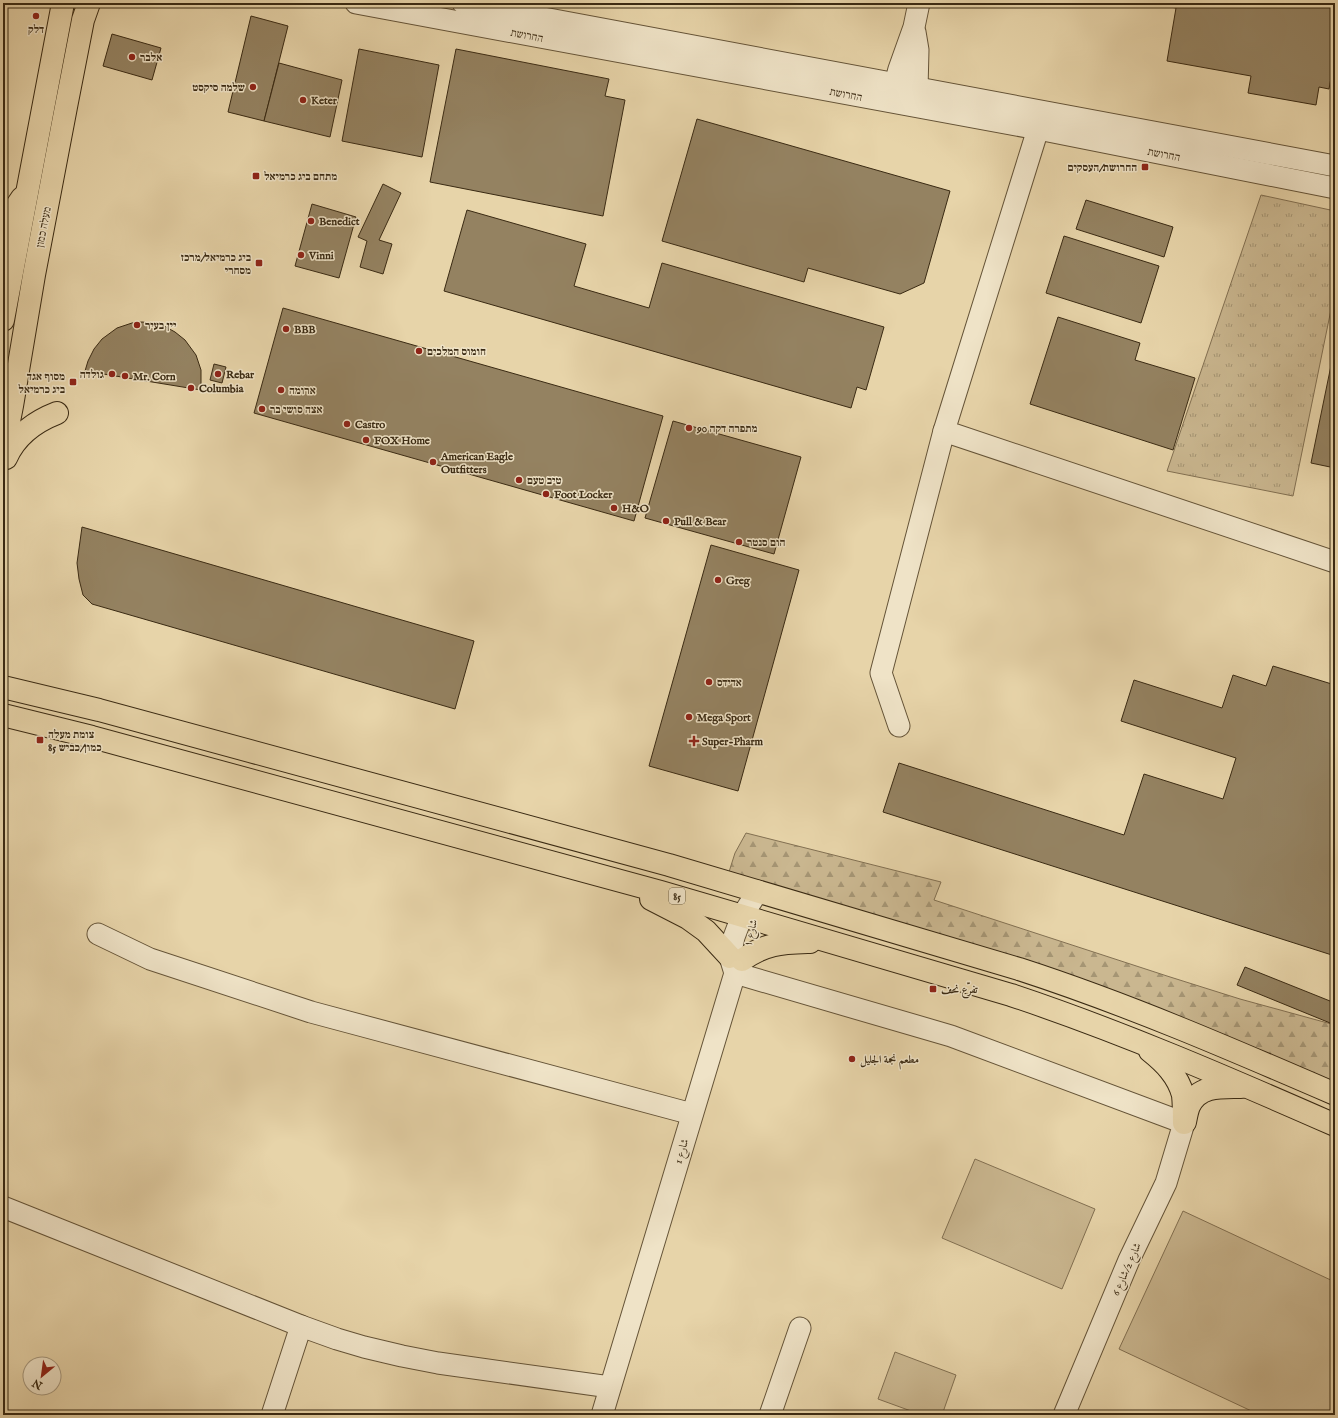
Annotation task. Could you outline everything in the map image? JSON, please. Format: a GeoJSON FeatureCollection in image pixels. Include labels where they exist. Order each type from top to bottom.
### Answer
{"type":"FeatureCollection","features":[{"type":"Feature","properties":{"kind":"main road","name":"מעלה כמון"},"geometry":{"type":"LineString","coordinates":[[3,314],[63,3]]}},
{"type":"Feature","properties":{"kind":"main road","name":"מעלה כמון"},"geometry":{"type":"LineString","coordinates":[[3,452],[34,275],[66,107],[83,20],[89,3]]}},
{"type":"Feature","properties":{"kind":"main road"},"geometry":{"type":"LineString","coordinates":[[3,226],[12,215],[27,188]]}},
{"type":"Feature","properties":{"kind":"main road"},"geometry":{"type":"LineString","coordinates":[[3,465],[9,452],[19,438],[41,419],[57,413]]}},
{"type":"Feature","properties":{"kind":"main road"},"geometry":{"type":"LineString","coordinates":[[3,670],[43,696]]}},
{"type":"Feature","properties":{"kind":"main road"},"geometry":{"type":"LineString","coordinates":[[3,687],[137,720],[592,844],[758,891],[1019,969],[1077,988],[1134,1010],[1335,1094]]}},
{"type":"Feature","properties":{"kind":"main road","name":"85"},"geometry":{"type":"LineString","coordinates":[[3,715],[100,739],[615,879],[1011,995],[1068,1014],[1138,1041],[1249,1087],[1335,1125]]}},
{"type":"Feature","properties":{"kind":"main road"},"geometry":{"type":"LineString","coordinates":[[615,879],[688,918],[706,931],[736,963],[766,946],[783,943],[830,942]]}},
{"type":"Feature","properties":{"kind":"main road"},"geometry":{"type":"LineString","coordinates":[[1138,1041],[1164,1062],[1176,1078],[1183,1095],[1184,1123]]}},
{"type":"Feature","properties":{"kind":"main road"},"geometry":{"type":"LineString","coordinates":[[1184,1123],[1189,1106],[1195,1098],[1205,1090],[1215,1087],[1249,1087]]}},
{"type":"Feature","properties":{"kind":"street","name":"החרושת"},"geometry":{"type":"LineString","coordinates":[[356,3],[898,94]]}},
{"type":"Feature","properties":{"kind":"street","name":"החרושת"},"geometry":{"type":"LineString","coordinates":[[463,3],[898,94],[1038,130],[1335,188]]}},
{"type":"Feature","properties":{"kind":"street"},"geometry":{"type":"LineString","coordinates":[[914,27],[918,50],[917,89],[898,94],[899,69],[914,27],[919,3]]}},
{"type":"Feature","properties":{"kind":"street","name":"החרושת"},"geometry":{"type":"LineString","coordinates":[[917,89],[1335,166]]}},
{"type":"Feature","properties":{"kind":"street"},"geometry":{"type":"LineString","coordinates":[[899,726],[881,673],[944,431],[1038,130]]}},
{"type":"Feature","properties":{"kind":"street"},"geometry":{"type":"LineString","coordinates":[[944,431],[1335,562]]}},
{"type":"Feature","properties":{"kind":"street","name":"شارع 1"},"geometry":{"type":"LineString","coordinates":[[602,1415],[736,963],[734,937],[748,917],[758,891]]}},
{"type":"Feature","properties":{"kind":"street"},"geometry":{"type":"LineString","coordinates":[[98,934],[150,959],[311,1012],[692,1114]]}},
{"type":"Feature","properties":{"kind":"street"},"geometry":{"type":"LineString","coordinates":[[736,963],[952,1036],[1184,1123]]}},
{"type":"Feature","properties":{"kind":"street","name":"شارع 2/شارع 6"},"geometry":{"type":"LineString","coordinates":[[1064,1415],[1129,1260],[1166,1183],[1184,1123]]}},
{"type":"Feature","properties":{"kind":"street"},"geometry":{"type":"LineString","coordinates":[[3,1207],[301,1326],[364,1347],[438,1363],[610,1387]]}},
{"type":"Feature","properties":{"kind":"street"},"geometry":{"type":"LineString","coordinates":[[272,1415],[301,1326]]}},
{"type":"Feature","properties":{"kind":"street"},"geometry":{"type":"LineString","coordinates":[[770,1415],[800,1328]]}},
{"type":"Feature","properties":{"kind":"green space"},"geometry":{"type":"Polygon","coordinates":[[[1261,195],[1335,211],[1335,290],[1293,496],[1167,471],[1261,195]]]}},
{"type":"Feature","properties":{"kind":"green space"},"geometry":{"type":"Polygon","coordinates":[[[746,833],[941,882],[934,900],[1240,999],[1335,1025],[1335,1085],[728,875],[735,853],[746,833]]]}},
{"type":"Feature","properties":{"kind":"green space"},"geometry":{"type":"Polygon","coordinates":[[[975,1159],[1095,1209],[1062,1289],[942,1238],[975,1159]]]}},
{"type":"Feature","properties":{"kind":"green space"},"geometry":{"type":"Polygon","coordinates":[[[1183,1211],[1335,1282],[1335,1411],[1333,1415],[1260,1415],[1119,1349],[1183,1211]]]}},
{"type":"Feature","properties":{"kind":"green space"},"geometry":{"type":"Polygon","coordinates":[[[895,1352],[956,1375],[942,1415],[922,1415],[878,1399],[895,1352]]]}},
{"type":"Feature","properties":{"kind":"building"},"geometry":{"type":"Polygon","coordinates":[[[1158,3],[1335,3],[1335,55],[1329,89],[1319,87],[1316,105],[1248,93],[1251,76],[1167,61],[1176,8],[1158,5],[1158,3]]]}},
{"type":"Feature","properties":{"kind":"building","name":"שלמה סיקסט"},"geometry":{"type":"Polygon","coordinates":[[[251,16],[288,26],[264,121],[228,112],[251,16]]]}},
{"type":"Feature","properties":{"kind":"building","name":"אלבר"},"geometry":{"type":"Polygon","coordinates":[[[112,34],[161,48],[152,80],[103,66],[112,34]]]}},
{"type":"Feature","properties":{"kind":"building"},"geometry":{"type":"Polygon","coordinates":[[[359,49],[439,65],[422,157],[342,141],[359,49]]]}},
{"type":"Feature","properties":{"kind":"building"},"geometry":{"type":"Polygon","coordinates":[[[456,49],[609,79],[605,96],[625,100],[603,216],[430,182],[456,49]]]}},
{"type":"Feature","properties":{"kind":"building","name":"Keter"},"geometry":{"type":"Polygon","coordinates":[[[279,63],[342,80],[330,137],[264,121],[279,63]]]}},
{"type":"Feature","properties":{"kind":"building"},"geometry":{"type":"Polygon","coordinates":[[[697,119],[950,191],[924,283],[900,294],[808,268],[804,282],[662,241],[697,119]]]}},
{"type":"Feature","properties":{"kind":"building"},"geometry":{"type":"Polygon","coordinates":[[[383,184],[401,193],[379,240],[392,244],[383,274],[360,267],[367,241],[358,237],[383,184]]]}},
{"type":"Feature","properties":{"kind":"building"},"geometry":{"type":"Polygon","coordinates":[[[1086,200],[1173,227],[1164,257],[1076,229],[1086,200]]]}},
{"type":"Feature","properties":{"kind":"building"},"geometry":{"type":"Polygon","coordinates":[[[312,204],[356,217],[339,278],[295,266],[312,204]]]}},
{"type":"Feature","properties":{"kind":"building"},"geometry":{"type":"Polygon","coordinates":[[[467,210],[586,244],[574,286],[649,308],[662,263],[884,327],[866,390],[857,387],[851,408],[444,291],[467,210]]]}},
{"type":"Feature","properties":{"kind":"building"},"geometry":{"type":"Polygon","coordinates":[[[1064,236],[1159,266],[1141,323],[1046,293],[1064,236]]]}},
{"type":"Feature","properties":{"kind":"building"},"geometry":{"type":"Polygon","coordinates":[[[283,308],[663,416],[634,521],[254,413],[283,308]]]}},
{"type":"Feature","properties":{"kind":"building"},"geometry":{"type":"Polygon","coordinates":[[[1058,317],[1140,343],[1135,360],[1195,378],[1173,450],[1030,404],[1058,317]]]}},
{"type":"Feature","properties":{"kind":"building"},"geometry":{"type":"Polygon","coordinates":[[[142,322],[164,326],[185,340],[196,355],[201,370],[201,390],[85,371],[94,349],[102,339],[117,328],[132,323],[142,322]]]}},
{"type":"Feature","properties":{"kind":"building"},"geometry":{"type":"Polygon","coordinates":[[[1335,346],[1335,468],[1311,463],[1335,346]]]}},
{"type":"Feature","properties":{"kind":"building","name":"Rebar"},"geometry":{"type":"Polygon","coordinates":[[[214,364],[226,367],[222,383],[210,380],[214,364]]]}},
{"type":"Feature","properties":{"kind":"building"},"geometry":{"type":"Polygon","coordinates":[[[673,421],[801,457],[774,554],[645,518],[673,421]]]}},
{"type":"Feature","properties":{"kind":"building"},"geometry":{"type":"Polygon","coordinates":[[[82,527],[474,641],[455,709],[92,604],[83,595],[79,579],[77,563],[82,527]]]}},
{"type":"Feature","properties":{"kind":"building"},"geometry":{"type":"Polygon","coordinates":[[[711,545],[799,570],[738,791],[649,766],[711,545]]]}},
{"type":"Feature","properties":{"kind":"building"},"geometry":{"type":"Polygon","coordinates":[[[1273,666],[1335,685],[1335,956],[883,812],[899,763],[1124,835],[1144,774],[1223,799],[1236,758],[1121,721],[1134,680],[1222,708],[1233,675],[1266,686],[1273,666]]]}},
{"type":"Feature","properties":{"kind":"building"},"geometry":{"type":"Polygon","coordinates":[[[1245,967],[1335,1003],[1335,1025],[1237,985],[1245,967]]]}},
{"type":"Feature","properties":{"kind":"place","name":"דלק"},"geometry":{"type":"Point","coordinates":[36,16]}},
{"type":"Feature","properties":{"kind":"place","name":"אלבר"},"geometry":{"type":"Point","coordinates":[132,57]}},
{"type":"Feature","properties":{"kind":"place","name":"שלמה סיקסט"},"geometry":{"type":"Point","coordinates":[253,87]}},
{"type":"Feature","properties":{"kind":"place","name":"Keter"},"geometry":{"type":"Point","coordinates":[303,100]}},
{"type":"Feature","properties":{"kind":"place","name":"החרושת/העסקים"},"geometry":{"type":"Point","coordinates":[1145,167]}},
{"type":"Feature","properties":{"kind":"place","name":"מתחם ביג כרמיאל"},"geometry":{"type":"Point","coordinates":[256,176]}},
{"type":"Feature","properties":{"kind":"place","name":"Benedict"},"geometry":{"type":"Point","coordinates":[311,221]}},
{"type":"Feature","properties":{"kind":"place","name":"Vinni"},"geometry":{"type":"Point","coordinates":[301,255]}},
{"type":"Feature","properties":{"kind":"place","name":"ביג כרמיאל/מרכז מסחרי"},"geometry":{"type":"Point","coordinates":[259,263]}},
{"type":"Feature","properties":{"kind":"place","name":"יין בעיר"},"geometry":{"type":"Point","coordinates":[137,325]}},
{"type":"Feature","properties":{"kind":"place","name":"BBB"},"geometry":{"type":"Point","coordinates":[286,329]}},
{"type":"Feature","properties":{"kind":"place","name":"חומוס המלכים"},"geometry":{"type":"Point","coordinates":[419,351]}},
{"type":"Feature","properties":{"kind":"place","name":"גולדה"},"geometry":{"type":"Point","coordinates":[112,374]}},
{"type":"Feature","properties":{"kind":"place","name":"Rebar"},"geometry":{"type":"Point","coordinates":[218,374]}},
{"type":"Feature","properties":{"kind":"place","name":"Mr. Corn"},"geometry":{"type":"Point","coordinates":[125,376]}},
{"type":"Feature","properties":{"kind":"place","name":"מסוף אגד ביג כרמיאל"},"geometry":{"type":"Point","coordinates":[73,382]}},
{"type":"Feature","properties":{"kind":"place","name":"Columbia"},"geometry":{"type":"Point","coordinates":[191,388]}},
{"type":"Feature","properties":{"kind":"place","name":"ארומה"},"geometry":{"type":"Point","coordinates":[281,390]}},
{"type":"Feature","properties":{"kind":"place","name":"אצה סושי בר"},"geometry":{"type":"Point","coordinates":[262,409]}},
{"type":"Feature","properties":{"kind":"place","name":"Castro"},"geometry":{"type":"Point","coordinates":[347,424]}},
{"type":"Feature","properties":{"kind":"place","name":"מתפרה דקה 90"},"geometry":{"type":"Point","coordinates":[689,428]}},
{"type":"Feature","properties":{"kind":"place","name":"FOX Home"},"geometry":{"type":"Point","coordinates":[366,440]}},
{"type":"Feature","properties":{"kind":"place","name":"American Eagle Outfitters"},"geometry":{"type":"Point","coordinates":[433,462]}},
{"type":"Feature","properties":{"kind":"place","name":"טיב טעם"},"geometry":{"type":"Point","coordinates":[519,480]}},
{"type":"Feature","properties":{"kind":"place","name":"Foot Locker"},"geometry":{"type":"Point","coordinates":[546,494]}},
{"type":"Feature","properties":{"kind":"place","name":"H&O"},"geometry":{"type":"Point","coordinates":[614,508]}},
{"type":"Feature","properties":{"kind":"place","name":"Pull & Bear"},"geometry":{"type":"Point","coordinates":[666,521]}},
{"type":"Feature","properties":{"kind":"place","name":"הום סנטר"},"geometry":{"type":"Point","coordinates":[739,542]}},
{"type":"Feature","properties":{"kind":"place","name":"Greg"},"geometry":{"type":"Point","coordinates":[718,580]}},
{"type":"Feature","properties":{"kind":"place","name":"אדידס"},"geometry":{"type":"Point","coordinates":[709,682]}},
{"type":"Feature","properties":{"kind":"place","name":"Mega Sport"},"geometry":{"type":"Point","coordinates":[689,717]}},
{"type":"Feature","properties":{"kind":"place","name":"צומת מעלה כמון/כביש 85"},"geometry":{"type":"Point","coordinates":[40,740]}},
{"type":"Feature","properties":{"kind":"place","name":"Super-Pharm"},"geometry":{"type":"Point","coordinates":[694,741]}},
{"type":"Feature","properties":{"kind":"place","name":"تفرّع نحف"},"geometry":{"type":"Point","coordinates":[933,989]}},
{"type":"Feature","properties":{"kind":"place","name":"مطعم نجمة الجليل"},"geometry":{"type":"Point","coordinates":[852,1059]}}]}
